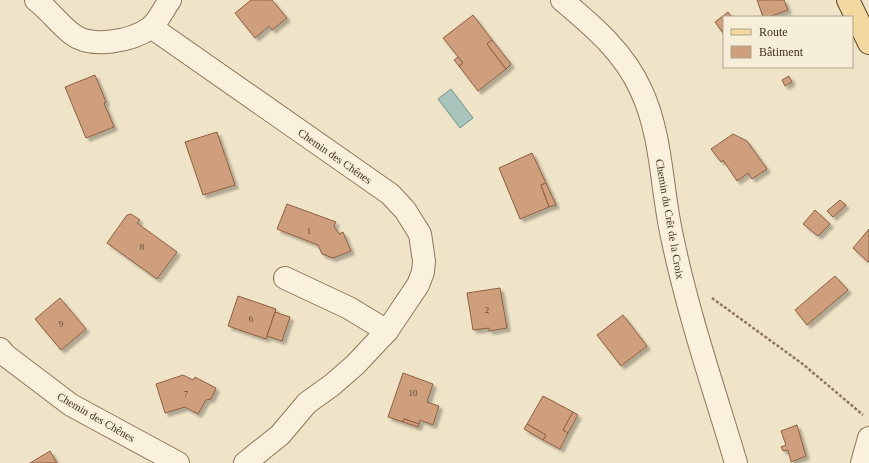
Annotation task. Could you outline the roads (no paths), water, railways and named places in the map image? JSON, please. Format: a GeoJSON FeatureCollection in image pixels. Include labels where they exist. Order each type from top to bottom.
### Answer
{"type":"FeatureCollection","features":[{"type":"Feature","properties":{"kind":"main road"},"geometry":{"type":"LineString","coordinates":[[848,0],[869,43]]}},
{"type":"Feature","properties":{"kind":"street"},"geometry":{"type":"LineString","coordinates":[[36,0],[72,34],[85,41],[96,42],[127,38],[151,27],[170,0]]}},
{"type":"Feature","properties":{"kind":"street","name":"Chemin du Crêt de la Croix"},"geometry":{"type":"LineString","coordinates":[[562,0],[606,39],[628,66],[641,90],[654,129],[671,232],[683,285],[736,463]]}},
{"type":"Feature","properties":{"kind":"street","name":"Chemin des Chênes"},"geometry":{"type":"LineString","coordinates":[[151,27],[390,194],[405,210],[420,234],[423,246],[423,272],[407,304],[387,331],[355,365],[332,385],[307,403],[268,446],[245,463]]}},
{"type":"Feature","properties":{"kind":"street"},"geometry":{"type":"LineString","coordinates":[[285,278],[349,308],[387,331]]}},
{"type":"Feature","properties":{"kind":"street","name":"Chemin des Chênes"},"geometry":{"type":"LineString","coordinates":[[0,349],[4,355],[71,405],[178,463]]}},
{"type":"Feature","properties":{"kind":"street"},"geometry":{"type":"LineString","coordinates":[[862,463],[869,438]]}},
{"type":"Feature","properties":{"kind":"water"},"geometry":{"type":"Polygon","coordinates":[[[451,89],[473,118],[460,128],[438,99],[451,89]]]}}]}
